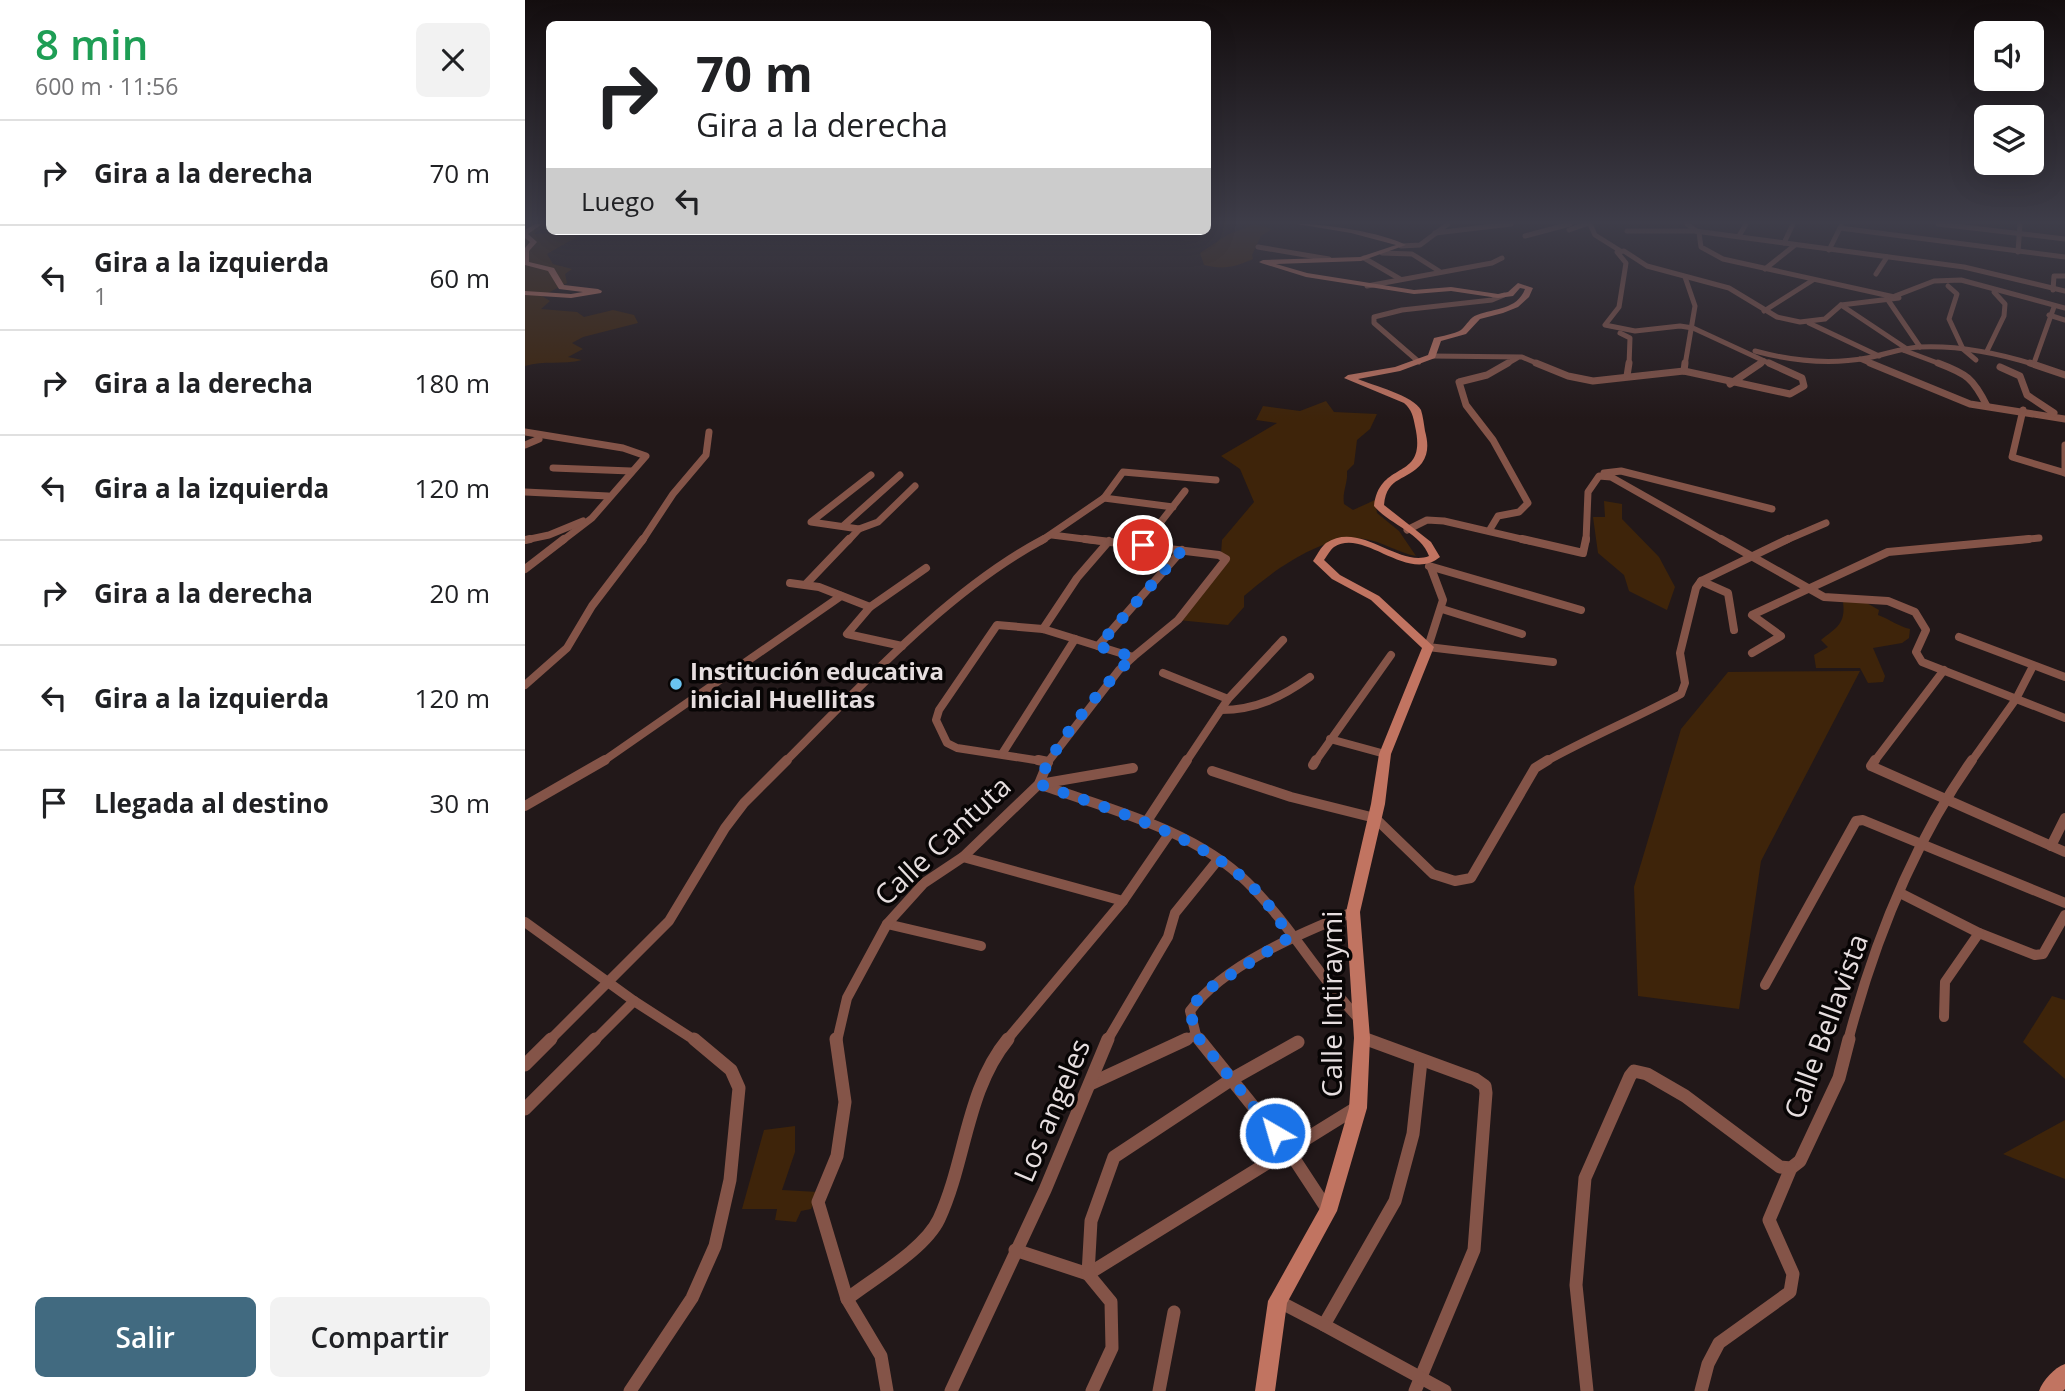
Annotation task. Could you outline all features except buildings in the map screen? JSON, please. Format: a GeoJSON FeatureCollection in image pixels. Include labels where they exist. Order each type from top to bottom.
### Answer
{"type":"FeatureCollection","features":[{"type":"Feature","properties":{"kind":"main road"},"geometry":{"type":"LineString","coordinates":[[525,293],[571,296],[598,291],[583,289]]}},
{"type":"Feature","properties":{"kind":"main road"},"geometry":{"type":"LineString","coordinates":[[1389,289],[1422,293],[1451,289],[1484,296],[1504,295],[1513,289]]}},
{"type":"Feature","properties":{"kind":"main road"},"geometry":{"type":"LineString","coordinates":[[1427,650],[1375,597],[1336,577],[1318,561],[1327,548],[1359,541],[1428,565],[1433,560],[1434,551],[1428,541],[1407,530],[1379,506],[1379,497],[1391,478],[1420,459],[1423,451],[1416,409],[1407,401],[1348,378],[1419,362],[1432,356],[1437,340],[1463,332],[1477,317],[1500,313],[1525,297],[1528,289]]}},
{"type":"Feature","properties":{"kind":"main road","name":"Calle Intiraymi"},"geometry":{"type":"LineString","coordinates":[[1265,1391],[1278,1301],[1328,1211],[1358,1108],[1362,1038],[1353,912],[1375,818],[1385,754],[1427,650]]}},
{"type":"Feature","properties":{"kind":"main road"},"geometry":{"type":"LineString","coordinates":[[2049,1391],[2065,1374]]}},
{"type":"Feature","properties":{"kind":"street"},"geometry":{"type":"LineString","coordinates":[[1605,325],[1619,307],[1622,289]]}},
{"type":"Feature","properties":{"kind":"street"},"geometry":{"type":"LineString","coordinates":[[1683,371],[1695,306],[1689,289]]}},
{"type":"Feature","properties":{"kind":"street"},"geometry":{"type":"LineString","coordinates":[[1726,289],[1737,292],[1777,317],[1807,323],[1879,356]]}},
{"type":"Feature","properties":{"kind":"street"},"geometry":{"type":"LineString","coordinates":[[1764,310],[1798,289]]}},
{"type":"Feature","properties":{"kind":"street"},"geometry":{"type":"LineString","coordinates":[[1859,289],[1895,296],[1917,289]]}},
{"type":"Feature","properties":{"kind":"street"},"geometry":{"type":"LineString","coordinates":[[1951,289],[1957,294],[1949,318],[1963,349],[1976,360]]}},
{"type":"Feature","properties":{"kind":"street"},"geometry":{"type":"LineString","coordinates":[[1987,351],[2004,317],[2005,304],[1990,289]]}},
{"type":"Feature","properties":{"kind":"street"},"geometry":{"type":"LineString","coordinates":[[1990,289],[2065,308]]}},
{"type":"Feature","properties":{"kind":"street"},"geometry":{"type":"LineString","coordinates":[[2049,289],[2065,291]]}},
{"type":"Feature","properties":{"kind":"street"},"geometry":{"type":"LineString","coordinates":[[1419,362],[1382,333],[1374,323],[1374,317],[1402,310],[1492,300],[1504,295]]}},
{"type":"Feature","properties":{"kind":"street"},"geometry":{"type":"LineString","coordinates":[[1807,323],[1825,319],[1841,305],[1899,298],[1895,296]]}},
{"type":"Feature","properties":{"kind":"street"},"geometry":{"type":"LineString","coordinates":[[1888,300],[1920,347]]}},
{"type":"Feature","properties":{"kind":"street"},"geometry":{"type":"LineString","coordinates":[[1841,305],[1905,349],[1965,373],[1976,384],[1987,405]]}},
{"type":"Feature","properties":{"kind":"street"},"geometry":{"type":"LineString","coordinates":[[2034,363],[2045,338],[2049,315],[2055,307]]}},
{"type":"Feature","properties":{"kind":"street"},"geometry":{"type":"LineString","coordinates":[[2049,315],[2065,320]]}},
{"type":"Feature","properties":{"kind":"street"},"geometry":{"type":"LineString","coordinates":[[1432,356],[1522,357],[1581,380],[1606,381],[1627,376],[1683,371],[1730,384],[1790,394],[1804,386],[1802,378],[1693,328],[1681,326],[1635,331],[1605,325]]}},
{"type":"Feature","properties":{"kind":"street"},"geometry":{"type":"LineString","coordinates":[[1605,325],[1630,338],[1632,346],[1627,376]]}},
{"type":"Feature","properties":{"kind":"street"},"geometry":{"type":"LineString","coordinates":[[1704,333],[1769,356],[1800,361],[1859,359],[1920,347],[1963,349],[1987,351],[2034,363],[2065,375]]}},
{"type":"Feature","properties":{"kind":"street"},"geometry":{"type":"LineString","coordinates":[[1489,531],[1498,516],[1518,514],[1526,510],[1528,503],[1493,440],[1466,405],[1459,382],[1487,375],[1522,357]]}},
{"type":"Feature","properties":{"kind":"street"},"geometry":{"type":"LineString","coordinates":[[1859,359],[1970,404],[2023,410],[2065,419]]}},
{"type":"Feature","properties":{"kind":"street"},"geometry":{"type":"LineString","coordinates":[[1730,384],[1764,361]]}},
{"type":"Feature","properties":{"kind":"street"},"geometry":{"type":"LineString","coordinates":[[2000,367],[2020,376],[2027,395],[2065,419]]}},
{"type":"Feature","properties":{"kind":"street"},"geometry":{"type":"LineString","coordinates":[[2023,410],[2012,457],[2065,473],[2065,445]]}},
{"type":"Feature","properties":{"kind":"street"},"geometry":{"type":"LineString","coordinates":[[525,432],[539,439]]}},
{"type":"Feature","properties":{"kind":"street"},"geometry":{"type":"LineString","coordinates":[[525,685],[567,648],[592,606],[634,553],[673,494],[706,454],[709,432]]}},
{"type":"Feature","properties":{"kind":"street"},"geometry":{"type":"LineString","coordinates":[[525,445],[539,439],[557,438],[644,454],[592,518],[525,569]]}},
{"type":"Feature","properties":{"kind":"street"},"geometry":{"type":"LineString","coordinates":[[553,468],[631,471]]}},
{"type":"Feature","properties":{"kind":"street"},"geometry":{"type":"LineString","coordinates":[[1407,530],[1427,520],[1489,531],[1583,554],[1585,507],[1593,481],[1599,476],[1621,471],[1772,509]]}},
{"type":"Feature","properties":{"kind":"street"},"geometry":{"type":"LineString","coordinates":[[525,1065],[669,921],[725,828],[744,803],[833,718],[902,646],[1010,557],[1052,535],[1104,498],[1123,472],[1216,480]]}},
{"type":"Feature","properties":{"kind":"street"},"geometry":{"type":"LineString","coordinates":[[859,529],[811,522],[871,475]]}},
{"type":"Feature","properties":{"kind":"street"},"geometry":{"type":"LineString","coordinates":[[843,526],[899,475]]}},
{"type":"Feature","properties":{"kind":"street"},"geometry":{"type":"LineString","coordinates":[[1599,476],[1611,477],[1634,487],[1752,554],[1805,589],[1824,597],[1888,601],[1915,612],[1926,630],[1916,657],[2065,718]]}},
{"type":"Feature","properties":{"kind":"street"},"geometry":{"type":"LineString","coordinates":[[806,584],[859,529],[878,522],[915,486]]}},
{"type":"Feature","properties":{"kind":"street"},"geometry":{"type":"LineString","coordinates":[[1143,545],[1185,491]]}},
{"type":"Feature","properties":{"kind":"street"},"geometry":{"type":"LineString","coordinates":[[525,492],[608,496]]}},
{"type":"Feature","properties":{"kind":"street"},"geometry":{"type":"LineString","coordinates":[[1104,498],[1173,507]]}},
{"type":"Feature","properties":{"kind":"street"},"geometry":{"type":"LineString","coordinates":[[525,540],[549,535],[592,518]]}},
{"type":"Feature","properties":{"kind":"street"},"geometry":{"type":"LineString","coordinates":[[1212,771],[1291,797],[1375,818],[1433,874],[1455,881],[1471,878],[1535,768],[1595,734],[1635,719],[1681,694],[1685,683],[1680,653],[1696,587],[1700,581],[1752,554],[1826,523]]}},
{"type":"Feature","properties":{"kind":"street"},"geometry":{"type":"LineString","coordinates":[[1052,535],[1182,550]]}},
{"type":"Feature","properties":{"kind":"street"},"geometry":{"type":"LineString","coordinates":[[1752,653],[1781,636],[1752,615],[1897,550],[2039,538]]}},
{"type":"Feature","properties":{"kind":"street"},"geometry":{"type":"LineString","coordinates":[[1043,629],[1081,572],[1109,541]]}},
{"type":"Feature","properties":{"kind":"street"},"geometry":{"type":"LineString","coordinates":[[1098,646],[1182,550]]}},
{"type":"Feature","properties":{"kind":"street","name":"Calle Cantuta"},"geometry":{"type":"LineString","coordinates":[[887,1391],[881,1356],[848,1299],[818,1202],[837,1157],[845,1102],[836,1037],[847,998],[887,924],[924,883],[963,857],[1039,784],[1048,762],[1119,670],[1178,620],[1225,564],[1224,556],[1182,550]]}},
{"type":"Feature","properties":{"kind":"street"},"geometry":{"type":"LineString","coordinates":[[1428,565],[1443,600],[1427,650],[1553,662]]}},
{"type":"Feature","properties":{"kind":"street"},"geometry":{"type":"LineString","coordinates":[[1428,565],[1581,610]]}},
{"type":"Feature","properties":{"kind":"street"},"geometry":{"type":"LineString","coordinates":[[902,646],[847,634],[870,607],[926,568]]}},
{"type":"Feature","properties":{"kind":"street"},"geometry":{"type":"LineString","coordinates":[[1700,581],[1728,593],[1734,631]]}},
{"type":"Feature","properties":{"kind":"street"},"geometry":{"type":"LineString","coordinates":[[790,583],[806,584],[870,607]]}},
{"type":"Feature","properties":{"kind":"street"},"geometry":{"type":"LineString","coordinates":[[525,806],[594,768],[841,596]]}},
{"type":"Feature","properties":{"kind":"street"},"geometry":{"type":"LineString","coordinates":[[1442,610],[1522,634]]}},
{"type":"Feature","properties":{"kind":"street"},"geometry":{"type":"LineString","coordinates":[[1048,762],[957,748],[947,743],[936,720],[939,710],[992,628],[1002,625],[1043,629],[1133,657]]}},
{"type":"Feature","properties":{"kind":"street"},"geometry":{"type":"LineString","coordinates":[[1959,637],[2065,677]]}},
{"type":"Feature","properties":{"kind":"street"},"geometry":{"type":"LineString","coordinates":[[1003,754],[1075,639]]}},
{"type":"Feature","properties":{"kind":"street"},"geometry":{"type":"LineString","coordinates":[[1145,824],[1229,699],[1283,640]]}},
{"type":"Feature","properties":{"kind":"street"},"geometry":{"type":"LineString","coordinates":[[1313,765],[1391,654]]}},
{"type":"Feature","properties":{"kind":"street","name":"Calle Bellavista"},"geometry":{"type":"LineString","coordinates":[[1701,1391],[1708,1364],[1719,1343],[1790,1292],[1793,1273],[1769,1220],[1791,1168],[1800,1161],[1839,1078],[1864,980],[1902,894],[1920,845],[1945,799],[2016,699],[2033,666]]}},
{"type":"Feature","properties":{"kind":"street"},"geometry":{"type":"LineString","coordinates":[[1944,670],[1871,765],[2065,852]]}},
{"type":"Feature","properties":{"kind":"street"},"geometry":{"type":"LineString","coordinates":[[1163,673],[1229,699]]}},
{"type":"Feature","properties":{"kind":"street"},"geometry":{"type":"LineString","coordinates":[[1221,710],[1261,707],[1310,677]]}},
{"type":"Feature","properties":{"kind":"street"},"geometry":{"type":"LineString","coordinates":[[1330,739],[1385,754]]}},
{"type":"Feature","properties":{"kind":"street"},"geometry":{"type":"LineString","coordinates":[[1039,784],[1093,777],[1133,768]]}},
{"type":"Feature","properties":{"kind":"street"},"geometry":{"type":"LineString","coordinates":[[1039,784],[1169,834],[1231,869],[1265,901],[1344,1005],[1359,1019]]}},
{"type":"Feature","properties":{"kind":"street"},"geometry":{"type":"LineString","coordinates":[[2051,846],[2065,818]]}},
{"type":"Feature","properties":{"kind":"street"},"geometry":{"type":"LineString","coordinates":[[1765,985],[1856,821],[1863,820],[2065,904]]}},
{"type":"Feature","properties":{"kind":"street"},"geometry":{"type":"LineString","coordinates":[[848,1299],[926,1238],[939,1219],[973,1108],[997,1051],[1123,901],[1169,834]]}},
{"type":"Feature","properties":{"kind":"street"},"geometry":{"type":"LineString","coordinates":[[963,857],[1123,901]]}},
{"type":"Feature","properties":{"kind":"street","name":"Los angeles"},"geometry":{"type":"LineString","coordinates":[[950,1391],[1090,1084],[1101,1051],[1168,937],[1175,913],[1217,861]]}},
{"type":"Feature","properties":{"kind":"street"},"geometry":{"type":"LineString","coordinates":[[1902,894],[1979,933],[2035,955],[2043,954],[2065,915]]}},
{"type":"Feature","properties":{"kind":"street"},"geometry":{"type":"LineString","coordinates":[[1328,1211],[1289,1151],[1196,1035],[1190,1011],[1202,993],[1290,937],[1353,912]]}},
{"type":"Feature","properties":{"kind":"street"},"geometry":{"type":"LineString","coordinates":[[525,922],[634,1001],[701,1044],[730,1070],[739,1088],[740,1102],[730,1181],[711,1255],[692,1298],[630,1391]]}},
{"type":"Feature","properties":{"kind":"street"},"geometry":{"type":"LineString","coordinates":[[887,924],[936,933],[981,946]]}},
{"type":"Feature","properties":{"kind":"street"},"geometry":{"type":"LineString","coordinates":[[1944,1017],[1945,982],[1979,933]]}},
{"type":"Feature","properties":{"kind":"street"},"geometry":{"type":"LineString","coordinates":[[525,1109],[634,1001]]}},
{"type":"Feature","properties":{"kind":"street"},"geometry":{"type":"LineString","coordinates":[[1090,1084],[1196,1035]]}},
{"type":"Feature","properties":{"kind":"street"},"geometry":{"type":"LineString","coordinates":[[1362,1038],[1475,1079],[1485,1086],[1474,1250],[1418,1384]]}},
{"type":"Feature","properties":{"kind":"street"},"geometry":{"type":"LineString","coordinates":[[1088,1274],[1091,1221],[1114,1157],[1232,1079],[1298,1042]]}},
{"type":"Feature","properties":{"kind":"street"},"geometry":{"type":"LineString","coordinates":[[1324,1325],[1395,1201],[1413,1134],[1421,1061]]}},
{"type":"Feature","properties":{"kind":"street"},"geometry":{"type":"LineString","coordinates":[[1587,1391],[1576,1285],[1585,1178],[1633,1071],[1643,1071],[1678,1092],[1780,1167],[1791,1168]]}},
{"type":"Feature","properties":{"kind":"street"},"geometry":{"type":"LineString","coordinates":[[1088,1274],[1358,1108]]}},
{"type":"Feature","properties":{"kind":"street"},"geometry":{"type":"LineString","coordinates":[[1015,1250],[1088,1274],[1111,1303],[1112,1348],[1092,1391]]}},
{"type":"Feature","properties":{"kind":"street"},"geometry":{"type":"LineString","coordinates":[[1278,1301],[1324,1325],[1418,1384],[1445,1391]]}},
{"type":"Feature","properties":{"kind":"street"},"geometry":{"type":"LineString","coordinates":[[1159,1391],[1174,1312]]}},
{"type":"Feature","properties":{"kind":"shaded area"},"geometry":{"type":"Polygon","coordinates":[[[525,289],[556,289],[542,296],[550,301],[541,309],[577,312],[584,317],[613,310],[634,315],[638,323],[583,337],[572,343],[583,349],[568,357],[582,360],[525,366],[525,289]]]}},
{"type":"Feature","properties":{"kind":"shaded area"},"geometry":{"type":"Polygon","coordinates":[[[1326,401],[1334,412],[1377,414],[1370,429],[1357,440],[1354,464],[1347,471],[1344,504],[1353,510],[1375,500],[1377,513],[1399,531],[1416,556],[1364,539],[1332,542],[1284,565],[1256,586],[1244,596],[1244,607],[1228,625],[1178,620],[1220,568],[1222,540],[1254,502],[1240,469],[1221,456],[1277,423],[1256,420],[1263,406],[1300,411],[1326,401]]]}},
{"type":"Feature","properties":{"kind":"shaded area"},"geometry":{"type":"Polygon","coordinates":[[[1604,501],[1622,504],[1622,519],[1659,557],[1675,587],[1667,610],[1629,591],[1624,575],[1598,553],[1593,517],[1605,517],[1604,501]]]}},
{"type":"Feature","properties":{"kind":"shaded area"},"geometry":{"type":"Polygon","coordinates":[[[1843,602],[1865,602],[1879,610],[1878,615],[1910,629],[1909,638],[1902,643],[1873,648],[1885,676],[1883,682],[1868,683],[1860,668],[1816,668],[1814,655],[1828,647],[1821,640],[1841,621],[1843,602]]]}},
{"type":"Feature","properties":{"kind":"shaded area"},"geometry":{"type":"Polygon","coordinates":[[[1860,671],[1761,861],[1739,1009],[1638,996],[1634,887],[1681,729],[1728,672],[1860,671]]]}},
{"type":"Feature","properties":{"kind":"shaded area"},"geometry":{"type":"Polygon","coordinates":[[[2052,996],[2065,1000],[2065,1079],[2023,1042],[2052,996]]]}},
{"type":"Feature","properties":{"kind":"shaded area"},"geometry":{"type":"Polygon","coordinates":[[[2065,1120],[2065,1179],[2003,1154],[2065,1120]]]}},
{"type":"Feature","properties":{"kind":"shaded area"},"geometry":{"type":"Polygon","coordinates":[[[795,1126],[795,1152],[782,1190],[818,1192],[811,1209],[801,1211],[796,1222],[775,1220],[777,1209],[742,1209],[764,1130],[795,1126]]]}},
{"type":"Feature","properties":{"kind":"place","name":"Institución educativa inicial Huellitas"},"geometry":{"type":"Point","coordinates":[676,684]}},
{"type":"Feature","properties":{"kind":"route"},"geometry":{"type":"LineString","coordinates":[[1143,545],[1182,550],[1098,646],[1133,657],[1119,670],[1042,770],[1039,784],[1198,847],[1231,869],[1254,889],[1290,937],[1252,964],[1202,993],[1190,1011],[1196,1035],[1275,1133]]}}]}
